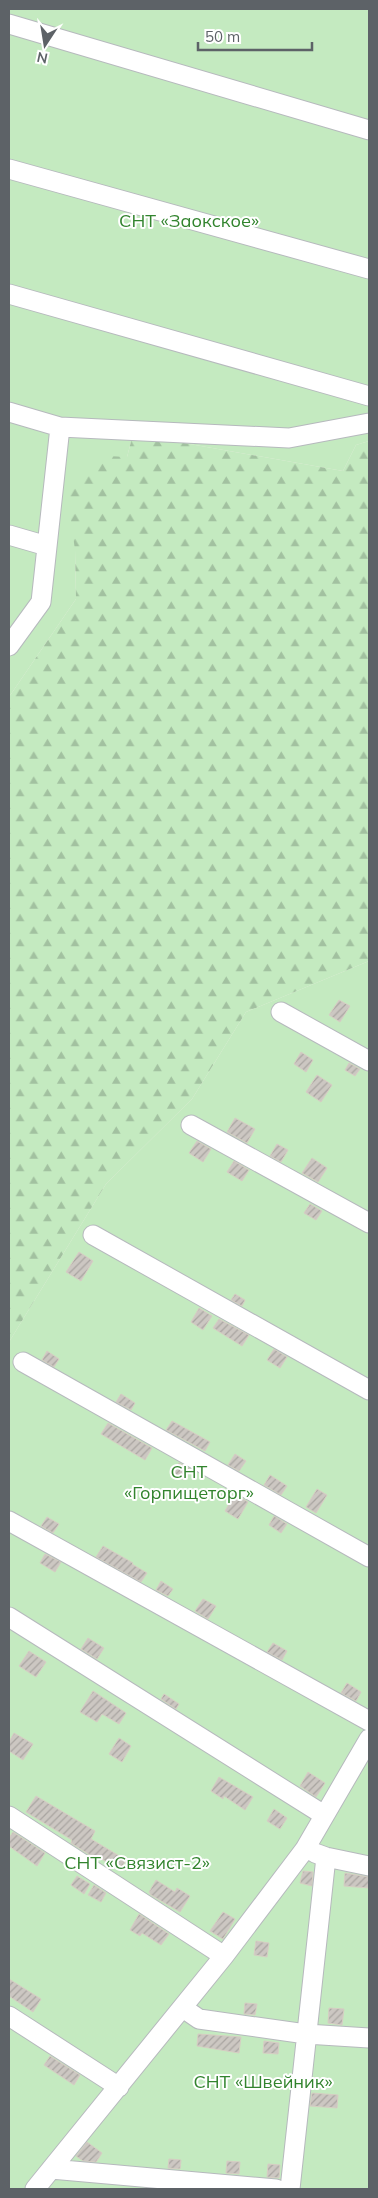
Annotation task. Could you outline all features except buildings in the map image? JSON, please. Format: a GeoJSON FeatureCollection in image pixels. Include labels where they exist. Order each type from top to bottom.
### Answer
{"type":"FeatureCollection","features":[{"type":"Feature","properties":{"kind":"street"},"geometry":{"type":"LineString","coordinates":[[9,24],[369,130]]}},
{"type":"Feature","properties":{"kind":"street"},"geometry":{"type":"LineString","coordinates":[[9,169],[369,269]]}},
{"type":"Feature","properties":{"kind":"street"},"geometry":{"type":"LineString","coordinates":[[9,294],[369,396]]}},
{"type":"Feature","properties":{"kind":"street"},"geometry":{"type":"LineString","coordinates":[[9,412],[60,426],[289,438],[369,423]]}},
{"type":"Feature","properties":{"kind":"street"},"geometry":{"type":"LineString","coordinates":[[9,646],[40,602],[60,426]]}},
{"type":"Feature","properties":{"kind":"street"},"geometry":{"type":"LineString","coordinates":[[9,535],[47,546]]}},
{"type":"Feature","properties":{"kind":"street"},"geometry":{"type":"LineString","coordinates":[[281,1012],[369,1061]]}},
{"type":"Feature","properties":{"kind":"street"},"geometry":{"type":"LineString","coordinates":[[192,1125],[369,1223]]}},
{"type":"Feature","properties":{"kind":"street"},"geometry":{"type":"LineString","coordinates":[[93,1235],[369,1390]]}},
{"type":"Feature","properties":{"kind":"street"},"geometry":{"type":"LineString","coordinates":[[22,1362],[369,1557]]}},
{"type":"Feature","properties":{"kind":"street"},"geometry":{"type":"LineString","coordinates":[[9,1521],[369,1721]]}},
{"type":"Feature","properties":{"kind":"street"},"geometry":{"type":"LineString","coordinates":[[9,1617],[324,1815]]}},
{"type":"Feature","properties":{"kind":"street"},"geometry":{"type":"LineString","coordinates":[[35,2189],[224,1956],[305,1849],[369,1739]]}},
{"type":"Feature","properties":{"kind":"street"},"geometry":{"type":"LineString","coordinates":[[9,1816],[224,1956]]}},
{"type":"Feature","properties":{"kind":"street"},"geometry":{"type":"LineString","coordinates":[[305,1849],[326,1857],[369,1866]]}},
{"type":"Feature","properties":{"kind":"street"},"geometry":{"type":"LineString","coordinates":[[290,2189],[326,1857]]}},
{"type":"Feature","properties":{"kind":"street"},"geometry":{"type":"LineString","coordinates":[[182,2008],[199,2019],[306,2034],[369,2038]]}},
{"type":"Feature","properties":{"kind":"street"},"geometry":{"type":"LineString","coordinates":[[9,2016],[119,2087]]}},
{"type":"Feature","properties":{"kind":"street"},"geometry":{"type":"LineString","coordinates":[[50,2169],[276,2189]]}},
{"type":"Feature","properties":{"kind":"green space","name":"СНТ «Заокское»"},"geometry":{"type":"Polygon","coordinates":[[[9,9],[369,9],[369,441],[356,445],[343,471],[133,434],[127,457],[75,550],[76,599],[9,697],[9,9]]]}},
{"type":"Feature","properties":{"kind":"green space"},"geometry":{"type":"Polygon","coordinates":[[[133,434],[343,471],[356,445],[369,441],[369,961],[246,1012],[192,1099],[106,1184],[9,1342],[9,697],[76,599],[75,550],[67,493],[107,456],[127,457],[133,434]]]}},
{"type":"Feature","properties":{"kind":"green space"},"geometry":{"type":"Polygon","coordinates":[[[369,961],[369,2189],[9,2189],[9,1342],[106,1184],[192,1099],[246,1012],[369,961]]]}},
{"type":"Feature","properties":{"kind":"park label","name":"СНТ «Горпищеторг»"},"geometry":{"type":"Point","coordinates":[189,1482]}},
{"type":"Feature","properties":{"kind":"park label","name":"СНТ «Связист-2»"},"geometry":{"type":"Point","coordinates":[137,1863]}},
{"type":"Feature","properties":{"kind":"park label","name":"СНТ «Швейник»"},"geometry":{"type":"Point","coordinates":[263,2082]}}]}
